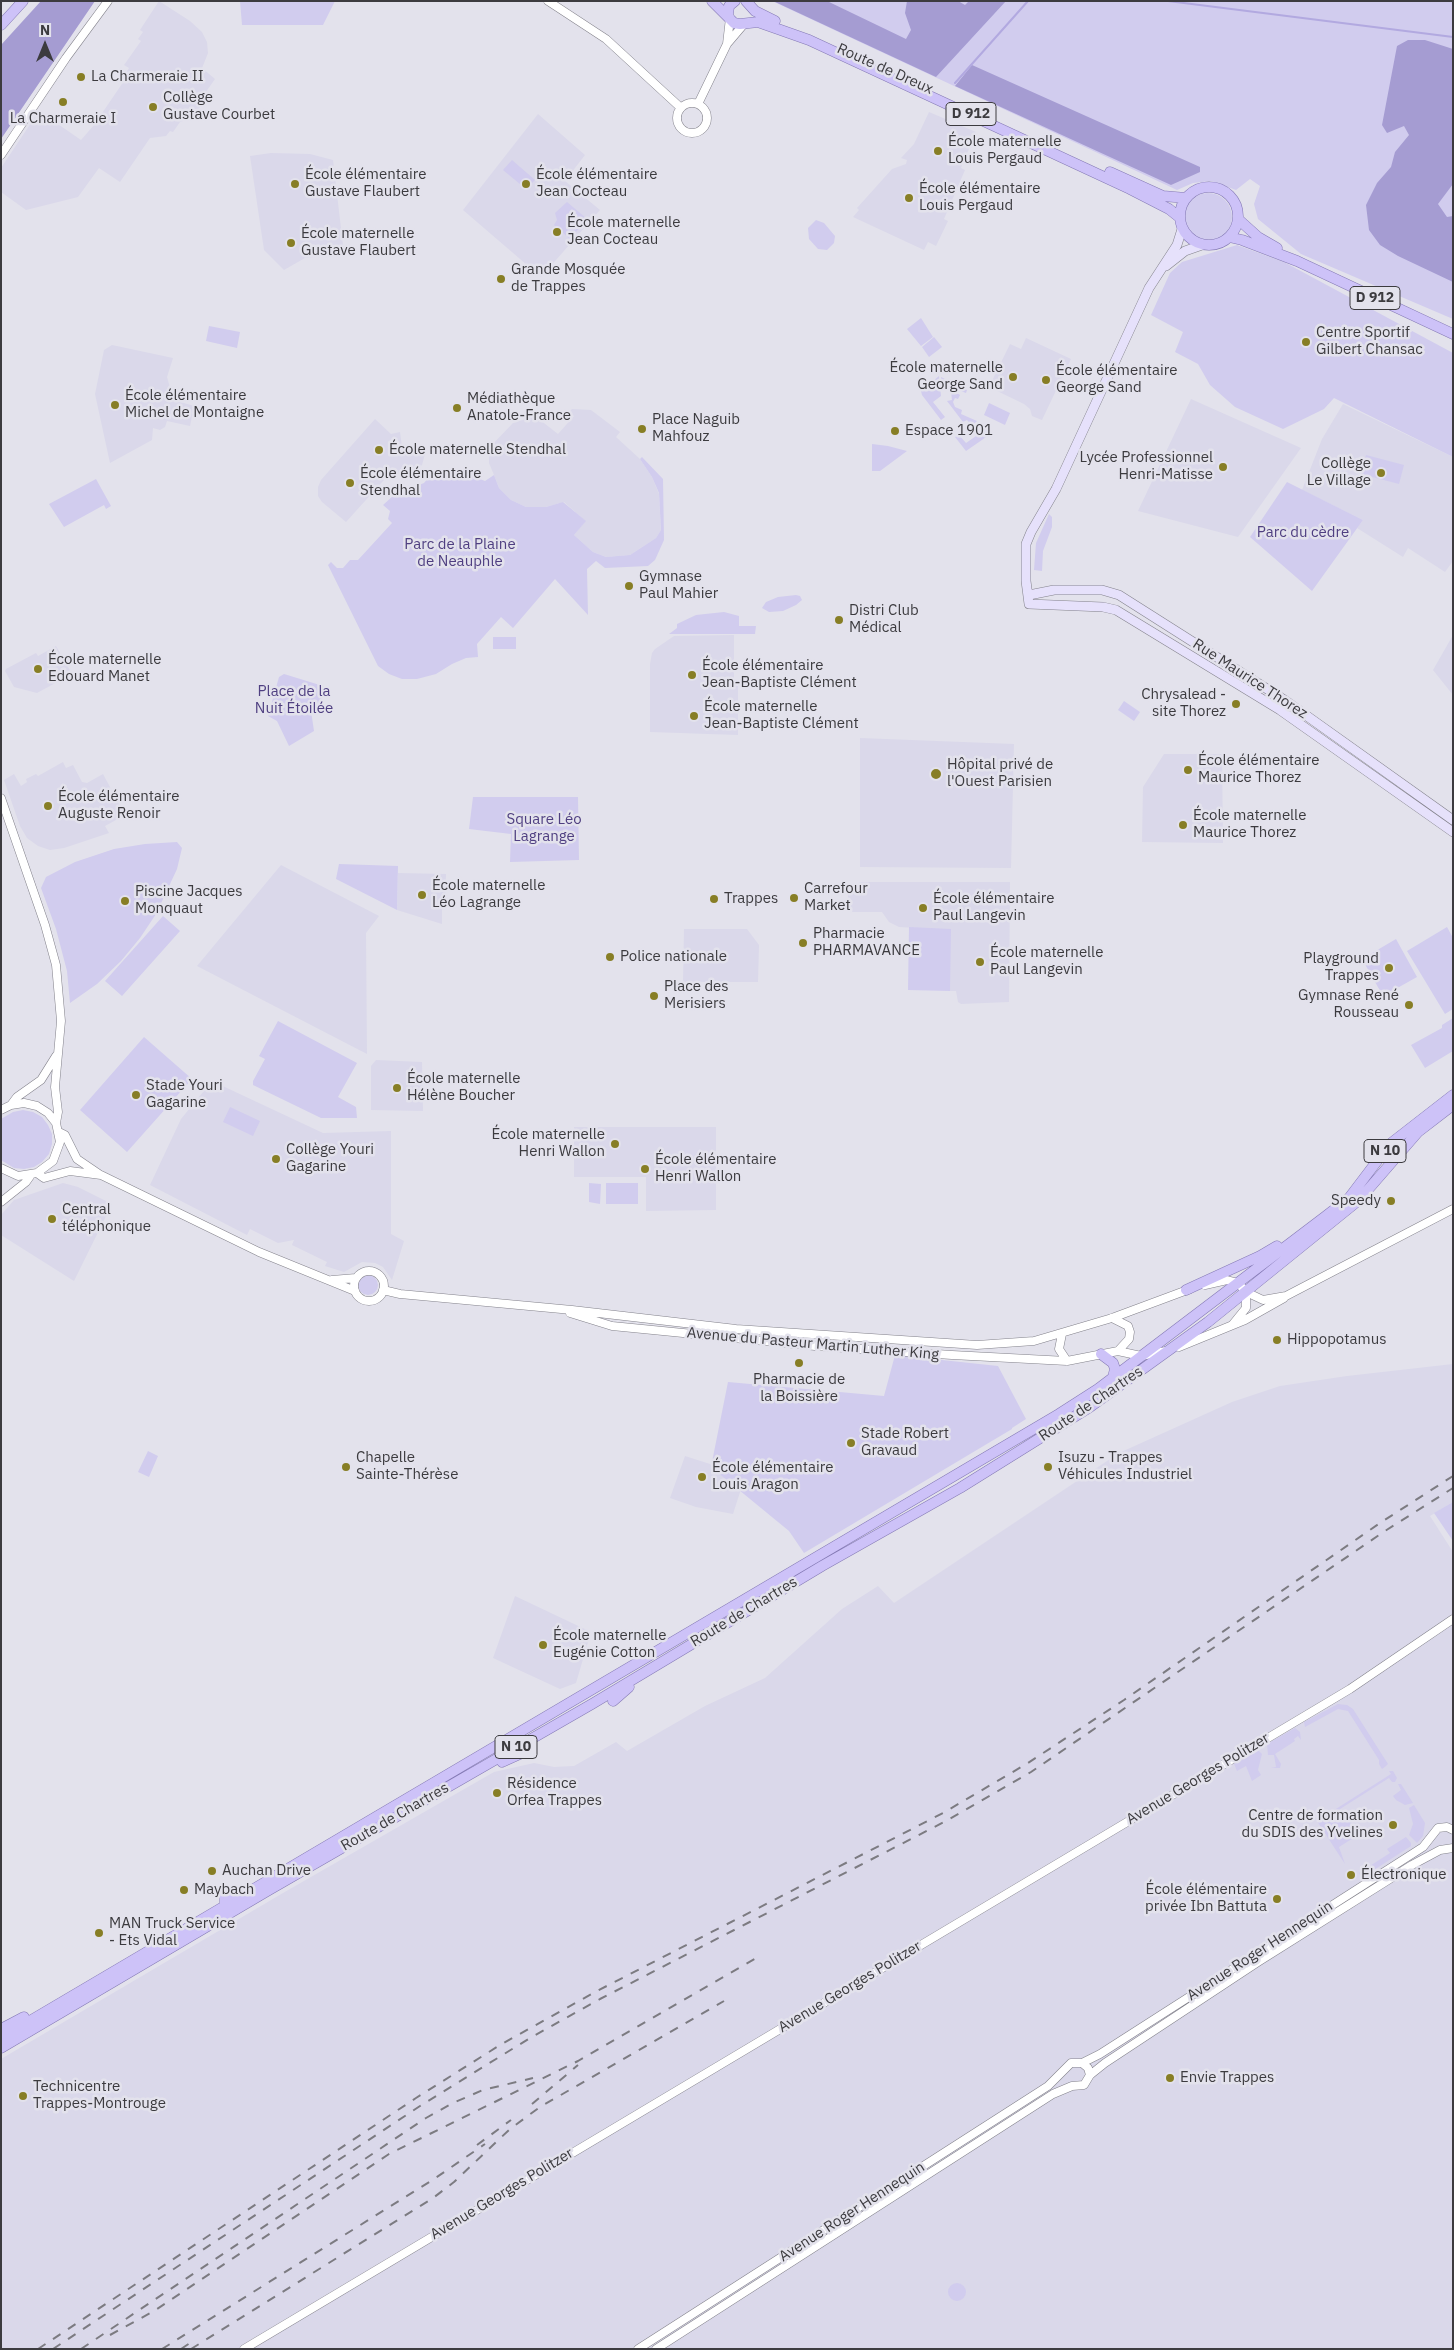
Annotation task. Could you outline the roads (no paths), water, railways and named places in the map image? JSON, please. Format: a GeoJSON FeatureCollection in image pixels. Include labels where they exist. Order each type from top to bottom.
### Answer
{"type":"FeatureCollection","features":[{"type":"Feature","properties":{"kind":"main road"},"geometry":{"type":"LineString","coordinates":[[1,25],[22,1]]}},
{"type":"Feature","properties":{"kind":"main road"},"geometry":{"type":"LineString","coordinates":[[712,1],[729,17]]}},
{"type":"Feature","properties":{"kind":"main road"},"geometry":{"type":"LineString","coordinates":[[729,17],[728,9],[733,1]]}},
{"type":"Feature","properties":{"kind":"main road"},"geometry":{"type":"LineString","coordinates":[[745,23],[751,17],[749,4]]}},
{"type":"Feature","properties":{"kind":"main road","name":"Route de Dreux"},"geometry":{"type":"LineString","coordinates":[[749,4],[761,15],[865,59],[1163,196],[1186,198]]}},
{"type":"Feature","properties":{"kind":"main road","name":"Route de Dreux"},"geometry":{"type":"LineString","coordinates":[[729,17],[737,24],[758,22],[809,40],[862,63],[1130,189],[1169,209],[1180,217]]}},
{"type":"Feature","properties":{"kind":"main road"},"geometry":{"type":"LineString","coordinates":[[1029,596],[1026,581],[1026,544],[1043,507],[1056,489],[1149,288],[1158,273],[1177,245],[1182,229],[1180,217],[1186,198],[1199,189],[1207,187],[1223,191],[1235,204],[1238,219],[1229,237],[1220,243],[1202,245],[1185,252],[1158,273]]}},
{"type":"Feature","properties":{"kind":"main road","name":"D 912"},"geometry":{"type":"LineString","coordinates":[[1238,219],[1258,237],[1297,261]]}},
{"type":"Feature","properties":{"kind":"main road"},"geometry":{"type":"LineString","coordinates":[[1182,229],[1188,237],[1202,245]]}},
{"type":"Feature","properties":{"kind":"main road","name":"D 912"},"geometry":{"type":"LineString","coordinates":[[1229,237],[1297,261],[1453,334]]}},
{"type":"Feature","properties":{"kind":"main road","name":"Rue Maurice Thorez"},"geometry":{"type":"LineString","coordinates":[[1029,596],[1054,590],[1102,590],[1119,595],[1286,701],[1453,820]]}},
{"type":"Feature","properties":{"kind":"main road","name":"Rue Maurice Thorez"},"geometry":{"type":"LineString","coordinates":[[1029,596],[1116,610],[1280,710],[1451,831]]}},
{"type":"Feature","properties":{"kind":"main road","name":"Route de Chartres"},"geometry":{"type":"LineString","coordinates":[[1,2038],[1069,1408],[1141,1356],[1349,1198],[1390,1144],[1453,1095]]}},
{"type":"Feature","properties":{"kind":"main road","name":"Route de Chartres"},"geometry":{"type":"LineString","coordinates":[[1,2048],[822,1566],[960,1488],[1090,1407],[1170,1350],[1246,1292],[1359,1200],[1418,1132],[1453,1105]]}},
{"type":"Feature","properties":{"kind":"main road"},"geometry":{"type":"LineString","coordinates":[[1186,1290],[1260,1256],[1317,1217],[1326,1216]]}},
{"type":"Feature","properties":{"kind":"main road"},"geometry":{"type":"LineString","coordinates":[[1101,1354],[1113,1363],[1115,1370],[1113,1377]]}},
{"type":"Feature","properties":{"kind":"main road"},"geometry":{"type":"LineString","coordinates":[[613,1701],[645,1676],[651,1667]]}},
{"type":"Feature","properties":{"kind":"main road"},"geometry":{"type":"LineString","coordinates":[[477,1770],[491,1767],[522,1753]]}},
{"type":"Feature","properties":{"kind":"main road"},"geometry":{"type":"LineString","coordinates":[[1,2029],[48,2004],[56,2006]]}},
{"type":"Feature","properties":{"kind":"street"},"geometry":{"type":"LineString","coordinates":[[1,155],[66,58],[108,1]]}},
{"type":"Feature","properties":{"kind":"street"},"geometry":{"type":"LineString","coordinates":[[548,1],[606,39],[681,108]]}},
{"type":"Feature","properties":{"kind":"street"},"geometry":{"type":"LineString","coordinates":[[727,44],[729,17]]}},
{"type":"Feature","properties":{"kind":"street"},"geometry":{"type":"LineString","coordinates":[[698,104],[727,44],[745,23]]}},
{"type":"Feature","properties":{"kind":"street"},"geometry":{"type":"LineString","coordinates":[[691,103],[698,104],[705,110],[707,119],[704,127],[697,133],[688,133],[681,128],[677,120],[681,108],[691,103]]}},
{"type":"Feature","properties":{"kind":"street"},"geometry":{"type":"LineString","coordinates":[[1,798],[45,925],[56,965],[61,1002],[55,1088],[58,1112],[58,1152],[46,1168],[34,1174],[1,1202]]}},
{"type":"Feature","properties":{"kind":"street"},"geometry":{"type":"LineString","coordinates":[[5,1106],[41,1080],[54,1062],[59,1045]]}},
{"type":"Feature","properties":{"kind":"street"},"geometry":{"type":"LineString","coordinates":[[5,1106],[24,1103],[37,1106],[48,1113],[65,1135],[77,1159],[100,1175],[259,1252],[355,1291],[361,1298],[368,1301],[378,1298],[383,1290],[383,1281],[375,1272],[362,1272],[356,1278],[355,1291]]}},
{"type":"Feature","properties":{"kind":"street"},"geometry":{"type":"LineString","coordinates":[[1,1168],[18,1176],[34,1174],[44,1178],[70,1171],[100,1175]]}},
{"type":"Feature","properties":{"kind":"street"},"geometry":{"type":"LineString","coordinates":[[1238,1283],[1246,1292],[1263,1300],[1286,1296],[1453,1210]]}},
{"type":"Feature","properties":{"kind":"street"},"geometry":{"type":"LineString","coordinates":[[330,1280],[356,1278]]}},
{"type":"Feature","properties":{"kind":"street","name":"Avenue du Pasteur Martin Luther King"},"geometry":{"type":"LineString","coordinates":[[383,1290],[400,1294],[736,1329],[977,1345],[1016,1344],[1062,1334],[1112,1318],[1186,1290],[1222,1281],[1238,1283]]}},
{"type":"Feature","properties":{"kind":"street"},"geometry":{"type":"LineString","coordinates":[[1232,1325],[1246,1308],[1246,1292]]}},
{"type":"Feature","properties":{"kind":"street"},"geometry":{"type":"LineString","coordinates":[[1170,1350],[1232,1325],[1280,1302],[1286,1296]]}},
{"type":"Feature","properties":{"kind":"street","name":"Avenue du Pasteur Martin Luther King"},"geometry":{"type":"LineString","coordinates":[[561,1311],[612,1326],[889,1351],[1067,1361],[1118,1351],[1141,1356]]}},
{"type":"Feature","properties":{"kind":"street"},"geometry":{"type":"LineString","coordinates":[[1112,1318],[1128,1326],[1130,1332],[1129,1339],[1118,1351]]}},
{"type":"Feature","properties":{"kind":"street"},"geometry":{"type":"LineString","coordinates":[[1062,1334],[1059,1349],[1067,1361]]}},
{"type":"Feature","properties":{"kind":"street","name":"Route de Chartres"},"geometry":{"type":"LineString","coordinates":[[1141,1356],[1170,1350]]}},
{"type":"Feature","properties":{"kind":"street","name":"Avenue Georges Politzer"},"geometry":{"type":"LineString","coordinates":[[244,2349],[1350,1689],[1453,1619]]}},
{"type":"Feature","properties":{"kind":"street","name":"Avenue Roger Hennequin"},"geometry":{"type":"LineString","coordinates":[[638,2349],[1040,2091],[1064,2072],[1071,2063],[1082,2063],[1100,2054],[1423,1847],[1442,1827],[1452,1829]]}},
{"type":"Feature","properties":{"kind":"street"},"geometry":{"type":"LineString","coordinates":[[1433,1835],[1434,1845],[1440,1850]]}},
{"type":"Feature","properties":{"kind":"street","name":"Avenue Roger Hennequin"},"geometry":{"type":"LineString","coordinates":[[656,2349],[1053,2094],[1072,2086],[1084,2085],[1090,2075],[1105,2062],[1258,1962],[1420,1860],[1440,1850],[1453,1848]]}},
{"type":"Feature","properties":{"kind":"street"},"geometry":{"type":"LineString","coordinates":[[1082,2063],[1088,2068],[1090,2075]]}},
{"type":"Feature","properties":{"kind":"street"},"geometry":{"type":"LineString","coordinates":[[1064,2072],[1066,2081],[1072,2086]]}},
{"type":"Feature","properties":{"kind":"waterway"},"geometry":{"type":"LineString","coordinates":[[955,83],[1028,1]]}},
{"type":"Feature","properties":{"kind":"waterway"},"geometry":{"type":"LineString","coordinates":[[1168,1],[1453,37]]}},
{"type":"Feature","properties":{"kind":"railway"},"geometry":{"type":"LineString","coordinates":[[38,2349],[416,2098],[500,2045],[597,1991],[943,1813],[1028,1763],[1124,1700],[1380,1523],[1453,1476]]}},
{"type":"Feature","properties":{"kind":"railway"},"geometry":{"type":"LineString","coordinates":[[53,2349],[420,2106],[530,2038],[600,1999],[946,1821],[1031,1772],[1385,1531],[1453,1488]]}},
{"type":"Feature","properties":{"kind":"railway"},"geometry":{"type":"LineString","coordinates":[[110,2335],[154,2311],[389,2154],[578,2061],[758,1957]]}},
{"type":"Feature","properties":{"kind":"railway"},"geometry":{"type":"LineString","coordinates":[[191,2349],[433,2198],[454,2182],[510,2129],[540,2107],[724,2001]]}},
{"type":"Feature","properties":{"kind":"railway"},"geometry":{"type":"LineString","coordinates":[[532,2104],[578,2065]]}},
{"type":"Feature","properties":{"kind":"railway"},"geometry":{"type":"LineString","coordinates":[[81,2349],[426,2118],[453,2103],[483,2090],[533,2078]]}},
{"type":"Feature","properties":{"kind":"railway"},"geometry":{"type":"LineString","coordinates":[[477,2145],[511,2120]]}},
{"type":"Feature","properties":{"kind":"railway"},"geometry":{"type":"LineString","coordinates":[[162,2349],[434,2179],[485,2144]]}},
{"type":"Feature","properties":{"kind":"railway"},"geometry":{"type":"LineString","coordinates":[[181,2349],[196,2339]]}},
{"type":"Feature","properties":{"kind":"place","name":"La Charmeraie II"},"geometry":{"type":"Point","coordinates":[81,77]}},
{"type":"Feature","properties":{"kind":"place","name":"La Charmeraie I"},"geometry":{"type":"Point","coordinates":[63,102]}},
{"type":"Feature","properties":{"kind":"place","name":"Collège Gustave Courbet"},"geometry":{"type":"Point","coordinates":[153,107]}},
{"type":"Feature","properties":{"kind":"place","name":"École maternelle Louis Pergaud"},"geometry":{"type":"Point","coordinates":[938,151]}},
{"type":"Feature","properties":{"kind":"place","name":"École élémentaire Gustave Flaubert"},"geometry":{"type":"Point","coordinates":[295,184]}},
{"type":"Feature","properties":{"kind":"place","name":"École élémentaire Jean Cocteau"},"geometry":{"type":"Point","coordinates":[526,184]}},
{"type":"Feature","properties":{"kind":"place","name":"École élémentaire Louis Pergaud"},"geometry":{"type":"Point","coordinates":[909,198]}},
{"type":"Feature","properties":{"kind":"place","name":"École maternelle Jean Cocteau"},"geometry":{"type":"Point","coordinates":[557,232]}},
{"type":"Feature","properties":{"kind":"place","name":"École maternelle Gustave Flaubert"},"geometry":{"type":"Point","coordinates":[291,243]}},
{"type":"Feature","properties":{"kind":"place","name":"Grande Mosquée de Trappes"},"geometry":{"type":"Point","coordinates":[501,279]}},
{"type":"Feature","properties":{"kind":"place","name":"Centre Sportif Gilbert Chansac"},"geometry":{"type":"Point","coordinates":[1306,342]}},
{"type":"Feature","properties":{"kind":"place","name":"École maternelle George Sand"},"geometry":{"type":"Point","coordinates":[1013,377]}},
{"type":"Feature","properties":{"kind":"place","name":"École élémentaire George Sand"},"geometry":{"type":"Point","coordinates":[1046,380]}},
{"type":"Feature","properties":{"kind":"place","name":"École élémentaire Michel de Montaigne"},"geometry":{"type":"Point","coordinates":[115,405]}},
{"type":"Feature","properties":{"kind":"place","name":"Médiathèque Anatole-France"},"geometry":{"type":"Point","coordinates":[457,408]}},
{"type":"Feature","properties":{"kind":"place","name":"Place Naguib Mahfouz"},"geometry":{"type":"Point","coordinates":[642,429]}},
{"type":"Feature","properties":{"kind":"place","name":"Espace 1901"},"geometry":{"type":"Point","coordinates":[895,431]}},
{"type":"Feature","properties":{"kind":"place","name":"École maternelle Stendhal"},"geometry":{"type":"Point","coordinates":[379,450]}},
{"type":"Feature","properties":{"kind":"place","name":"Lycée Professionnel Henri-Matisse"},"geometry":{"type":"Point","coordinates":[1223,467]}},
{"type":"Feature","properties":{"kind":"place","name":"Collège Le Village"},"geometry":{"type":"Point","coordinates":[1381,473]}},
{"type":"Feature","properties":{"kind":"place","name":"École élémentaire Stendhal"},"geometry":{"type":"Point","coordinates":[350,483]}},
{"type":"Feature","properties":{"kind":"place","name":"Gymnase Paul Mahier"},"geometry":{"type":"Point","coordinates":[629,586]}},
{"type":"Feature","properties":{"kind":"place","name":"Distri Club Médical"},"geometry":{"type":"Point","coordinates":[839,620]}},
{"type":"Feature","properties":{"kind":"place","name":"École maternelle Edouard Manet"},"geometry":{"type":"Point","coordinates":[38,669]}},
{"type":"Feature","properties":{"kind":"place","name":"École élémentaire Jean-Baptiste Clément"},"geometry":{"type":"Point","coordinates":[692,675]}},
{"type":"Feature","properties":{"kind":"place","name":"Chrysalead - site Thorez"},"geometry":{"type":"Point","coordinates":[1236,704]}},
{"type":"Feature","properties":{"kind":"place","name":"École maternelle Jean-Baptiste Clément"},"geometry":{"type":"Point","coordinates":[694,716]}},
{"type":"Feature","properties":{"kind":"place","name":"École élémentaire Maurice Thorez"},"geometry":{"type":"Point","coordinates":[1188,770]}},
{"type":"Feature","properties":{"kind":"place","name":"Hôpital privé de l'Ouest Parisien"},"geometry":{"type":"Point","coordinates":[936,774]}},
{"type":"Feature","properties":{"kind":"place","name":"École élémentaire Auguste Renoir"},"geometry":{"type":"Point","coordinates":[48,806]}},
{"type":"Feature","properties":{"kind":"place","name":"École maternelle Maurice Thorez"},"geometry":{"type":"Point","coordinates":[1183,825]}},
{"type":"Feature","properties":{"kind":"place","name":"École maternelle Léo Lagrange"},"geometry":{"type":"Point","coordinates":[422,895]}},
{"type":"Feature","properties":{"kind":"place","name":"Carrefour Market"},"geometry":{"type":"Point","coordinates":[794,898]}},
{"type":"Feature","properties":{"kind":"place","name":"Trappes"},"geometry":{"type":"Point","coordinates":[714,899]}},
{"type":"Feature","properties":{"kind":"place","name":"Piscine Jacques Monquaut"},"geometry":{"type":"Point","coordinates":[125,901]}},
{"type":"Feature","properties":{"kind":"place","name":"École élémentaire Paul Langevin"},"geometry":{"type":"Point","coordinates":[923,908]}},
{"type":"Feature","properties":{"kind":"place","name":"Pharmacie PHARMAVANCE"},"geometry":{"type":"Point","coordinates":[803,943]}},
{"type":"Feature","properties":{"kind":"place","name":"Police nationale"},"geometry":{"type":"Point","coordinates":[610,957]}},
{"type":"Feature","properties":{"kind":"place","name":"École maternelle Paul Langevin"},"geometry":{"type":"Point","coordinates":[980,962]}},
{"type":"Feature","properties":{"kind":"place","name":"Playground Trappes"},"geometry":{"type":"Point","coordinates":[1389,968]}},
{"type":"Feature","properties":{"kind":"place","name":"Place des Merisiers"},"geometry":{"type":"Point","coordinates":[654,996]}},
{"type":"Feature","properties":{"kind":"place","name":"Gymnase René Rousseau"},"geometry":{"type":"Point","coordinates":[1409,1005]}},
{"type":"Feature","properties":{"kind":"place","name":"École maternelle Hélène Boucher"},"geometry":{"type":"Point","coordinates":[397,1088]}},
{"type":"Feature","properties":{"kind":"place","name":"Stade Youri Gagarine"},"geometry":{"type":"Point","coordinates":[136,1095]}},
{"type":"Feature","properties":{"kind":"place","name":"École maternelle Henri Wallon"},"geometry":{"type":"Point","coordinates":[615,1144]}},
{"type":"Feature","properties":{"kind":"place","name":"Collège Youri Gagarine"},"geometry":{"type":"Point","coordinates":[276,1159]}},
{"type":"Feature","properties":{"kind":"place","name":"École élémentaire Henri Wallon"},"geometry":{"type":"Point","coordinates":[645,1169]}},
{"type":"Feature","properties":{"kind":"place","name":"Speedy"},"geometry":{"type":"Point","coordinates":[1391,1201]}},
{"type":"Feature","properties":{"kind":"place","name":"Central téléphonique"},"geometry":{"type":"Point","coordinates":[52,1219]}},
{"type":"Feature","properties":{"kind":"place","name":"Hippopotamus"},"geometry":{"type":"Point","coordinates":[1277,1340]}},
{"type":"Feature","properties":{"kind":"place","name":"Pharmacie de la Boissière"},"geometry":{"type":"Point","coordinates":[799,1363]}},
{"type":"Feature","properties":{"kind":"place","name":"Stade Robert Gravaud"},"geometry":{"type":"Point","coordinates":[851,1443]}},
{"type":"Feature","properties":{"kind":"place","name":"Chapelle Sainte-Thérèse"},"geometry":{"type":"Point","coordinates":[346,1467]}},
{"type":"Feature","properties":{"kind":"place","name":"Isuzu - Trappes Véhicules Industriel"},"geometry":{"type":"Point","coordinates":[1048,1467]}},
{"type":"Feature","properties":{"kind":"place","name":"École élémentaire Louis Aragon"},"geometry":{"type":"Point","coordinates":[702,1477]}},
{"type":"Feature","properties":{"kind":"place","name":"École maternelle Eugénie Cotton"},"geometry":{"type":"Point","coordinates":[543,1645]}},
{"type":"Feature","properties":{"kind":"place","name":"Résidence Orfea Trappes"},"geometry":{"type":"Point","coordinates":[497,1793]}},
{"type":"Feature","properties":{"kind":"place","name":"Centre de formation du SDIS des Yvelines"},"geometry":{"type":"Point","coordinates":[1393,1825]}},
{"type":"Feature","properties":{"kind":"place","name":"Auchan Drive"},"geometry":{"type":"Point","coordinates":[212,1871]}},
{"type":"Feature","properties":{"kind":"place","name":"Électronique"},"geometry":{"type":"Point","coordinates":[1351,1875]}},
{"type":"Feature","properties":{"kind":"place","name":"Maybach"},"geometry":{"type":"Point","coordinates":[184,1890]}},
{"type":"Feature","properties":{"kind":"place","name":"École élémentaire privée Ibn Battuta"},"geometry":{"type":"Point","coordinates":[1277,1899]}},
{"type":"Feature","properties":{"kind":"place","name":"MAN Truck Service - Ets Vidal"},"geometry":{"type":"Point","coordinates":[99,1933]}},
{"type":"Feature","properties":{"kind":"place","name":"Envie Trappes"},"geometry":{"type":"Point","coordinates":[1170,2078]}},
{"type":"Feature","properties":{"kind":"place","name":"Technicentre Trappes-Montrouge"},"geometry":{"type":"Point","coordinates":[23,2096]}},
{"type":"Feature","properties":{"kind":"park label","name":"Parc du cèdre"},"geometry":{"type":"Point","coordinates":[1303,533]}},
{"type":"Feature","properties":{"kind":"park label","name":"Parc de la Plaine de Neauphle"},"geometry":{"type":"Point","coordinates":[460,554]}},
{"type":"Feature","properties":{"kind":"park label","name":"Place de la Nuit Étoilée"},"geometry":{"type":"Point","coordinates":[294,700]}},
{"type":"Feature","properties":{"kind":"park label","name":"Square Léo Lagrange"},"geometry":{"type":"Point","coordinates":[544,828]}}]}
